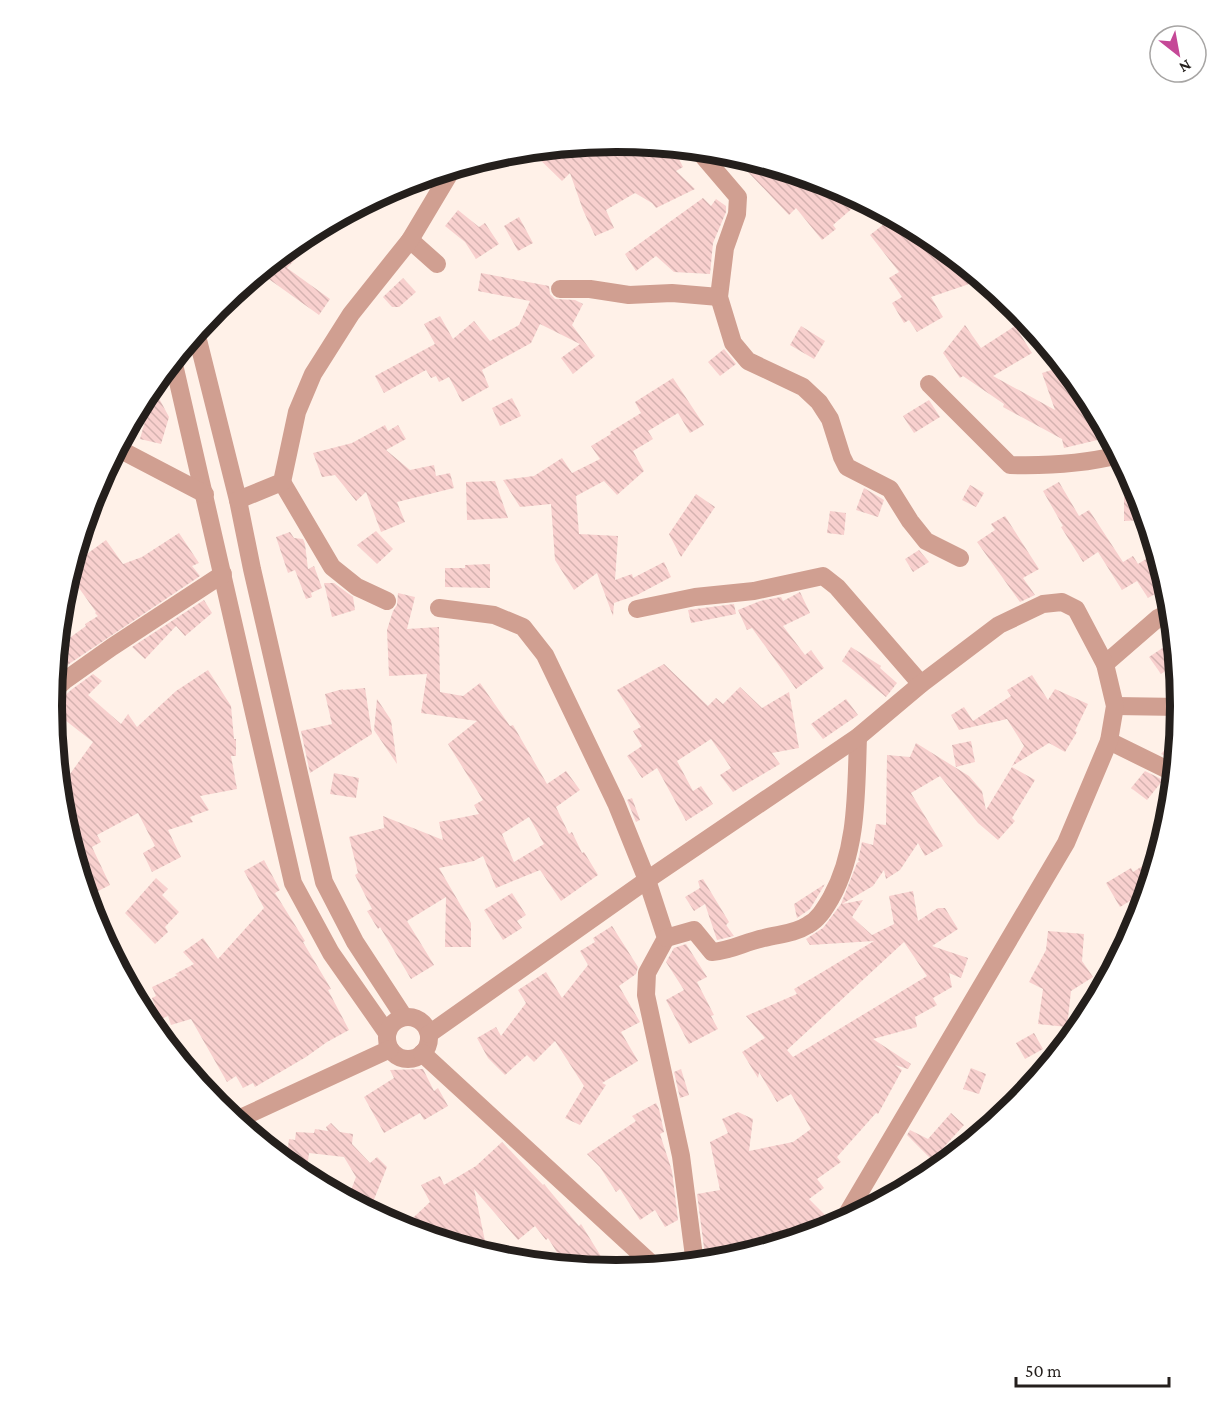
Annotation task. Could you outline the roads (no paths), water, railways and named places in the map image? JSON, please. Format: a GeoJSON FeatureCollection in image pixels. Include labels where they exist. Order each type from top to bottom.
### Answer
{"type":"FeatureCollection","features":[{"type":"Feature","properties":{"kind":"street"},"geometry":{"type":"LineString","coordinates":[[706,160],[738,197],[737,214],[724,248],[719,297],[733,343],[748,361],[803,387],[819,402],[830,419],[847,467],[890,489],[926,542],[960,558]]}},
{"type":"Feature","properties":{"kind":"street"},"geometry":{"type":"LineString","coordinates":[[387,601],[357,587],[332,567],[282,482],[297,411],[313,374],[351,314],[410,240],[447,178]]}},
{"type":"Feature","properties":{"kind":"street"},"geometry":{"type":"LineString","coordinates":[[410,240],[436,264]]}},
{"type":"Feature","properties":{"kind":"street"},"geometry":{"type":"LineString","coordinates":[[560,289],[590,289],[629,295],[672,294],[719,297]]}},
{"type":"Feature","properties":{"kind":"street"},"geometry":{"type":"LineString","coordinates":[[198,342],[238,500],[324,882],[355,942],[404,1017]]}},
{"type":"Feature","properties":{"kind":"street"},"geometry":{"type":"LineString","coordinates":[[175,370],[293,883],[331,953],[396,1055],[411,1059],[422,1053],[429,1042],[429,1034],[426,1026],[420,1020],[404,1017],[396,1020],[390,1026],[388,1041]]}},
{"type":"Feature","properties":{"kind":"street"},"geometry":{"type":"LineString","coordinates":[[929,384],[1010,465],[1045,466],[1111,456]]}},
{"type":"Feature","properties":{"kind":"street"},"geometry":{"type":"LineString","coordinates":[[124,452],[205,494]]}},
{"type":"Feature","properties":{"kind":"street"},"geometry":{"type":"LineString","coordinates":[[238,500],[282,482]]}},
{"type":"Feature","properties":{"kind":"street"},"geometry":{"type":"LineString","coordinates":[[63,682],[223,574]]}},
{"type":"Feature","properties":{"kind":"street"},"geometry":{"type":"LineString","coordinates":[[637,609],[695,597],[754,591],[823,576],[837,586],[921,684]]}},
{"type":"Feature","properties":{"kind":"street"},"geometry":{"type":"LineString","coordinates":[[429,1034],[647,880],[858,737],[921,684],[999,625],[1043,604],[1062,602],[1076,609],[1105,664],[1115,706],[1109,741],[1066,843],[850,1209]]}},
{"type":"Feature","properties":{"kind":"street"},"geometry":{"type":"LineString","coordinates":[[439,608],[494,615],[523,627],[544,655],[616,803],[647,880],[666,938]]}},
{"type":"Feature","properties":{"kind":"street"},"geometry":{"type":"LineString","coordinates":[[1105,664],[1163,616]]}},
{"type":"Feature","properties":{"kind":"street"},"geometry":{"type":"LineString","coordinates":[[1115,706],[1170,707]]}},
{"type":"Feature","properties":{"kind":"street"},"geometry":{"type":"LineString","coordinates":[[694,1255],[681,1156],[646,995],[647,973],[666,938],[693,930],[712,952],[731,950],[763,938],[793,932],[809,925],[822,914],[844,869],[854,825],[858,737]]}},
{"type":"Feature","properties":{"kind":"street"},"geometry":{"type":"LineString","coordinates":[[1109,741],[1167,769]]}},
{"type":"Feature","properties":{"kind":"street"},"geometry":{"type":"LineString","coordinates":[[242,1116],[388,1041]]}},
{"type":"Feature","properties":{"kind":"street"},"geometry":{"type":"LineString","coordinates":[[422,1053],[647,1260]]}}]}
